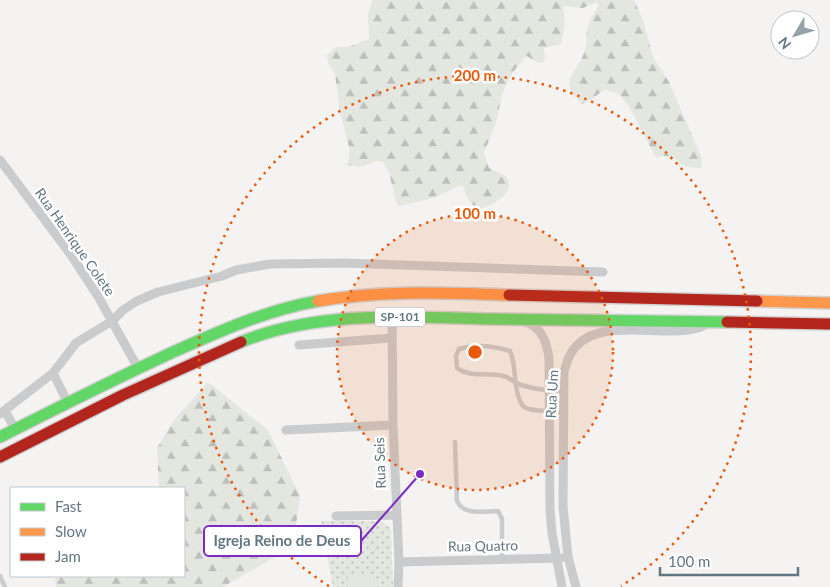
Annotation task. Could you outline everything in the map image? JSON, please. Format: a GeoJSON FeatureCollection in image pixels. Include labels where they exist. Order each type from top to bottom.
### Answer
{"type":"FeatureCollection","features":[{"type":"Feature","properties":{"kind":"highway","name":"SP-101"},"geometry":{"type":"LineString","coordinates":[[0,437],[138,368],[221,330],[292,307],[334,299],[373,295],[435,293],[830,303]]}},
{"type":"Feature","properties":{"kind":"highway","name":"SP-101"},"geometry":{"type":"LineString","coordinates":[[0,458],[155,379],[244,341],[273,331],[306,324],[343,319],[392,317],[830,324]]}},
{"type":"Feature","properties":{"kind":"street","name":"Rua Henrique Colete"},"geometry":{"type":"LineString","coordinates":[[0,160],[71,255],[112,321],[138,368]]}},
{"type":"Feature","properties":{"kind":"street"},"geometry":{"type":"LineString","coordinates":[[16,429],[2,413],[53,373],[76,343],[112,321],[123,310],[137,301],[158,292],[222,276],[236,270],[270,264],[344,263],[603,272]]}},
{"type":"Feature","properties":{"kind":"street","name":"Rua Seis"},"geometry":{"type":"LineString","coordinates":[[392,317],[398,587]]}},
{"type":"Feature","properties":{"kind":"street"},"geometry":{"type":"LineString","coordinates":[[505,318],[529,323],[540,332],[547,344],[550,390],[550,510],[556,559],[562,587]]}},
{"type":"Feature","properties":{"kind":"street","name":"Rua Um"},"geometry":{"type":"LineString","coordinates":[[576,587],[568,557],[563,506],[564,371],[570,355],[579,344],[592,336],[612,330],[688,331],[713,322]]}},
{"type":"Feature","properties":{"kind":"street"},"geometry":{"type":"LineString","coordinates":[[299,345],[391,338]]}},
{"type":"Feature","properties":{"kind":"street"},"geometry":{"type":"LineString","coordinates":[[53,373],[68,403]]}},
{"type":"Feature","properties":{"kind":"street"},"geometry":{"type":"LineString","coordinates":[[286,430],[393,425]]}},
{"type":"Feature","properties":{"kind":"street"},"geometry":{"type":"LineString","coordinates":[[336,516],[396,516]]}},
{"type":"Feature","properties":{"kind":"street","name":"Rua Quatro"},"geometry":{"type":"LineString","coordinates":[[398,562],[556,559],[568,557]]}},
{"type":"Feature","properties":{"kind":"lane"},"geometry":{"type":"LineString","coordinates":[[564,391],[515,383],[505,376],[468,373],[457,368],[456,356],[459,349],[468,346],[502,348],[510,351],[514,358],[515,383],[522,405],[525,408],[564,412]]}},
{"type":"Feature","properties":{"kind":"lane"},"geometry":{"type":"LineString","coordinates":[[455,442],[457,500],[460,507],[466,511],[498,511],[502,519],[502,560]]}},
{"type":"Feature","properties":{"kind":"lane"},"geometry":{"type":"LineString","coordinates":[[0,576],[6,587]]}},
{"type":"Feature","properties":{"kind":"green space"},"geometry":{"type":"Polygon","coordinates":[[[372,0],[634,0],[643,20],[653,57],[669,82],[701,156],[701,168],[685,166],[679,163],[673,156],[660,156],[656,158],[630,108],[620,95],[605,89],[582,104],[575,96],[570,89],[570,78],[584,53],[588,26],[599,5],[597,2],[583,8],[564,6],[564,26],[561,44],[544,48],[545,59],[542,63],[536,62],[527,56],[525,57],[511,75],[502,94],[497,119],[484,153],[489,168],[507,177],[509,185],[503,197],[481,209],[469,201],[464,187],[461,185],[434,198],[399,206],[396,202],[389,172],[383,162],[375,161],[362,167],[346,165],[349,159],[349,147],[340,112],[335,74],[328,63],[327,55],[337,47],[348,47],[369,39],[368,15],[372,0]]]}},
{"type":"Feature","properties":{"kind":"green space"},"geometry":{"type":"Polygon","coordinates":[[[208,382],[268,430],[300,496],[295,532],[277,556],[223,587],[56,587],[55,579],[58,577],[185,577],[185,487],[159,487],[157,448],[174,420],[208,382]]]}},
{"type":"Feature","properties":{"kind":"green space"},"geometry":{"type":"Polygon","coordinates":[[[321,521],[379,521],[388,526],[391,530],[393,587],[333,587],[321,521]]]}},
{"type":"Feature","properties":{"kind":"green space"},"geometry":{"type":"Polygon","coordinates":[[[348,575],[373,575],[373,587],[348,587],[348,575]]]}},
{"type":"Feature","properties":{"kind":"traffic: fast"},"geometry":{"type":"LineString","coordinates":[[0,437],[128,373],[206,337],[261,316],[318,301]]}},
{"type":"Feature","properties":{"kind":"traffic: fast"},"geometry":{"type":"LineString","coordinates":[[241,342],[271,332],[302,325],[333,320],[365,318],[428,317],[727,322]]}},
{"type":"Feature","properties":{"kind":"traffic: slow"},"geometry":{"type":"LineString","coordinates":[[318,301],[389,294],[509,295]]}},
{"type":"Feature","properties":{"kind":"traffic: slow"},"geometry":{"type":"LineString","coordinates":[[757,301],[830,303]]}},
{"type":"Feature","properties":{"kind":"traffic: jam"},"geometry":{"type":"LineString","coordinates":[[509,295],[757,301]]}},
{"type":"Feature","properties":{"kind":"traffic: jam"},"geometry":{"type":"LineString","coordinates":[[727,322],[830,324]]}},
{"type":"Feature","properties":{"kind":"traffic: jam"},"geometry":{"type":"LineString","coordinates":[[0,457],[123,395],[241,342]]}},
{"type":"Feature","properties":{"kind":"place","name":"Igreja Reino de Deus"},"geometry":{"type":"Point","coordinates":[420,474]}}]}
